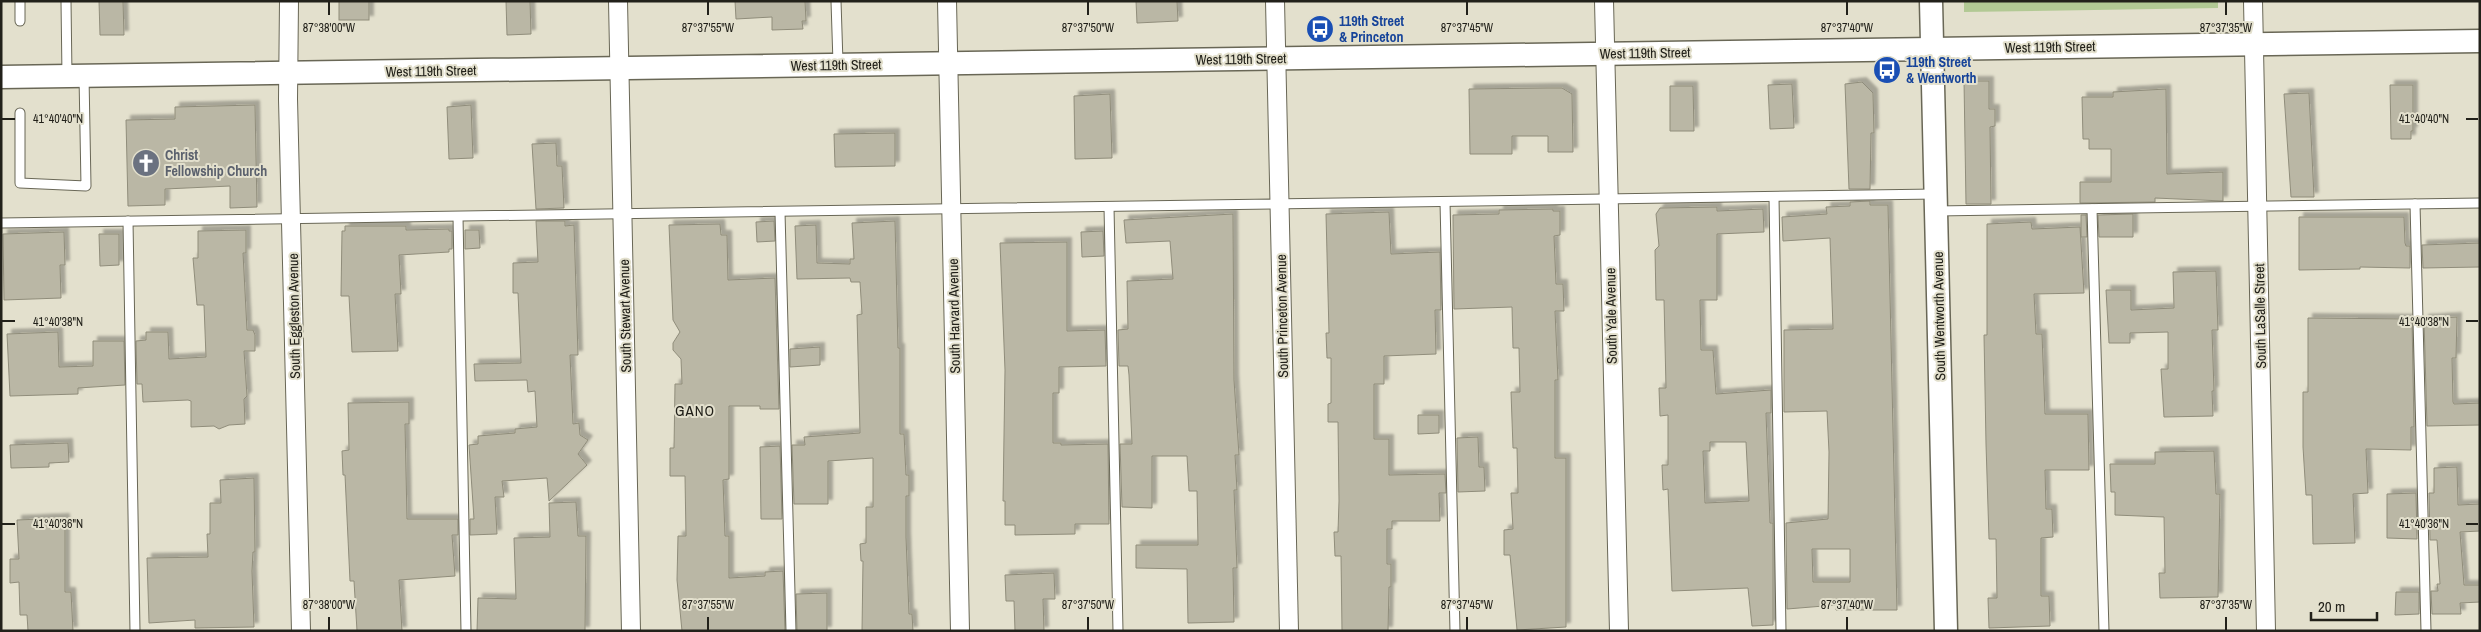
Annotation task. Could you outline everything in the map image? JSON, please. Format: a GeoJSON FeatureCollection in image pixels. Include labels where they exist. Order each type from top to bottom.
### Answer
{"type":"FeatureCollection","features":[{"type":"Feature","properties":{"kind":"street","name":"South Eggleston Avenue"},"geometry":{"type":"LineString","coordinates":[[289,1],[291,219],[301,631]]}},
{"type":"Feature","properties":{"kind":"street","name":"South Stewart Avenue"},"geometry":{"type":"LineString","coordinates":[[618,1],[631,631]]}},
{"type":"Feature","properties":{"kind":"street","name":"South Harvard Avenue"},"geometry":{"type":"LineString","coordinates":[[947,1],[960,631]]}},
{"type":"Feature","properties":{"kind":"street","name":"South Princeton Avenue"},"geometry":{"type":"LineString","coordinates":[[1276,1],[1289,631]]}},
{"type":"Feature","properties":{"kind":"street","name":"South Yale Avenue"},"geometry":{"type":"LineString","coordinates":[[1604,1],[1618,631]]}},
{"type":"Feature","properties":{"kind":"street","name":"South Wentworth Avenue"},"geometry":{"type":"LineString","coordinates":[[1932,1],[1946,631]]}},
{"type":"Feature","properties":{"kind":"street","name":"South LaSalle Street"},"geometry":{"type":"LineString","coordinates":[[2254,1],[2266,631]]}},
{"type":"Feature","properties":{"kind":"street","name":"West 119th Street"},"geometry":{"type":"LineString","coordinates":[[1,77],[2480,41]]}},
{"type":"Feature","properties":{"kind":"lane"},"geometry":{"type":"LineString","coordinates":[[20,1],[20,21]]}},
{"type":"Feature","properties":{"kind":"lane"},"geometry":{"type":"LineString","coordinates":[[20,113],[20,183],[86,186],[66,1]]}},
{"type":"Feature","properties":{"kind":"lane"},"geometry":{"type":"LineString","coordinates":[[836,1],[838,65]]}},
{"type":"Feature","properties":{"kind":"lane"},"geometry":{"type":"LineString","coordinates":[[1774,196],[1781,631]]}},
{"type":"Feature","properties":{"kind":"lane"},"geometry":{"type":"LineString","coordinates":[[1,223],[1774,196],[2092,209],[2480,203]]}},
{"type":"Feature","properties":{"kind":"lane"},"geometry":{"type":"LineString","coordinates":[[1445,202],[1455,631]]}},
{"type":"Feature","properties":{"kind":"lane"},"geometry":{"type":"LineString","coordinates":[[2415,204],[2426,631]]}},
{"type":"Feature","properties":{"kind":"lane"},"geometry":{"type":"LineString","coordinates":[[1109,207],[1118,631]]}},
{"type":"Feature","properties":{"kind":"lane"},"geometry":{"type":"LineString","coordinates":[[2092,209],[2104,631]]}},
{"type":"Feature","properties":{"kind":"lane"},"geometry":{"type":"LineString","coordinates":[[780,212],[791,631]]}},
{"type":"Feature","properties":{"kind":"lane"},"geometry":{"type":"LineString","coordinates":[[458,217],[466,631]]}},
{"type":"Feature","properties":{"kind":"lane"},"geometry":{"type":"LineString","coordinates":[[128,221],[135,631]]}},
{"type":"Feature","properties":{"kind":"green space"},"geometry":{"type":"Polygon","coordinates":[[[1964,1],[2218,1],[2218,8],[1964,12],[1964,1]]]}},
{"type":"Feature","properties":{"kind":"building"},"geometry":{"type":"Polygon","coordinates":[[[99,1],[123,1],[124,35],[100,35],[99,1]]]}},
{"type":"Feature","properties":{"kind":"building"},"geometry":{"type":"Polygon","coordinates":[[[339,1],[369,1],[369,20],[339,20],[339,1]]]}},
{"type":"Feature","properties":{"kind":"building"},"geometry":{"type":"Polygon","coordinates":[[[506,1],[530,1],[531,34],[507,35],[506,1]]]}},
{"type":"Feature","properties":{"kind":"building"},"geometry":{"type":"Polygon","coordinates":[[[735,1],[805,1],[806,21],[802,21],[803,29],[772,30],[772,17],[736,19],[735,1]]]}},
{"type":"Feature","properties":{"kind":"building"},"geometry":{"type":"Polygon","coordinates":[[[1136,1],[1177,1],[1178,21],[1137,23],[1136,1]]]}},
{"type":"Feature","properties":{"kind":"building"},"geometry":{"type":"Polygon","coordinates":[[[1964,81],[1989,81],[1989,109],[1995,109],[1995,126],[1990,127],[1991,204],[1966,204],[1964,81]]]}},
{"type":"Feature","properties":{"kind":"building"},"geometry":{"type":"Polygon","coordinates":[[[1862,82],[1873,93],[1874,133],[1871,133],[1870,189],[1849,189],[1845,84],[1862,82]]]}},
{"type":"Feature","properties":{"kind":"building"},"geometry":{"type":"Polygon","coordinates":[[[1792,84],[1794,128],[1770,129],[1768,85],[1792,84]]]}},
{"type":"Feature","properties":{"kind":"building"},"geometry":{"type":"Polygon","coordinates":[[[2390,85],[2413,85],[2413,131],[2411,131],[2411,139],[2391,139],[2390,85]]]}},
{"type":"Feature","properties":{"kind":"building"},"geometry":{"type":"Polygon","coordinates":[[[1670,86],[1693,86],[1694,131],[1670,131],[1670,86]]]}},
{"type":"Feature","properties":{"kind":"building"},"geometry":{"type":"Polygon","coordinates":[[[1562,88],[1572,94],[1573,152],[1548,152],[1548,136],[1512,136],[1512,154],[1470,154],[1469,89],[1562,88]]]}},
{"type":"Feature","properties":{"kind":"building"},"geometry":{"type":"Polygon","coordinates":[[[2166,89],[2167,174],[2223,172],[2223,201],[2155,198],[2155,202],[2080,203],[2080,182],[2111,182],[2111,149],[2089,149],[2089,139],[2083,139],[2082,97],[2113,97],[2113,92],[2166,89]]]}},
{"type":"Feature","properties":{"kind":"building"},"geometry":{"type":"Polygon","coordinates":[[[2309,93],[2314,197],[2291,197],[2284,94],[2309,93]]]}},
{"type":"Feature","properties":{"kind":"building"},"geometry":{"type":"Polygon","coordinates":[[[1110,94],[1112,158],[1075,159],[1074,96],[1110,94]]]}},
{"type":"Feature","properties":{"kind":"building"},"geometry":{"type":"Polygon","coordinates":[[[255,105],[257,207],[230,208],[230,186],[165,189],[165,205],[128,206],[126,120],[175,119],[175,107],[255,105]]]}},
{"type":"Feature","properties":{"kind":"building"},"geometry":{"type":"Polygon","coordinates":[[[471,105],[473,158],[449,159],[447,107],[471,105]]]}},
{"type":"Feature","properties":{"kind":"building"},"geometry":{"type":"Polygon","coordinates":[[[895,133],[895,166],[835,167],[834,134],[895,133]]]}},
{"type":"Feature","properties":{"kind":"building"},"geometry":{"type":"Polygon","coordinates":[[[556,143],[557,166],[562,166],[564,208],[536,209],[532,144],[556,143]]]}},
{"type":"Feature","properties":{"kind":"building"},"geometry":{"type":"Polygon","coordinates":[[[1870,201],[1870,205],[1888,205],[1897,610],[1836,610],[1836,605],[1787,609],[1786,523],[1828,519],[1829,452],[1827,411],[1784,412],[1784,330],[1833,329],[1830,238],[1783,241],[1782,217],[1827,214],[1826,207],[1850,206],[1850,202],[1870,201]],[[1812,549],[1813,582],[1850,582],[1850,549],[1812,549]]]}},
{"type":"Feature","properties":{"kind":"building"},"geometry":{"type":"Polygon","coordinates":[[[1717,207],[1717,211],[1763,209],[1764,232],[1717,234],[1717,300],[1700,300],[1701,350],[1713,350],[1716,394],[1771,390],[1771,413],[1766,413],[1770,523],[1773,523],[1773,625],[1752,626],[1748,588],[1672,591],[1668,489],[1663,490],[1662,465],[1668,465],[1668,415],[1660,416],[1659,388],[1666,388],[1664,300],[1656,300],[1655,250],[1659,246],[1656,214],[1660,208],[1717,207]],[[1710,442],[1710,451],[1703,451],[1705,503],[1749,501],[1746,442],[1710,442]]]}},
{"type":"Feature","properties":{"kind":"building"},"geometry":{"type":"Polygon","coordinates":[[[1553,209],[1553,211],[1560,211],[1560,235],[1554,236],[1556,284],[1563,284],[1564,311],[1555,311],[1558,380],[1555,380],[1555,458],[1566,458],[1566,627],[1517,630],[1510,555],[1504,555],[1504,530],[1513,529],[1511,493],[1518,493],[1517,448],[1513,448],[1511,392],[1520,392],[1519,348],[1513,348],[1512,307],[1454,309],[1453,215],[1499,214],[1499,210],[1553,209]]]}},
{"type":"Feature","properties":{"kind":"building"},"geometry":{"type":"Polygon","coordinates":[[[1389,212],[1391,254],[1440,252],[1441,310],[1435,310],[1436,354],[1384,356],[1384,384],[1374,384],[1374,439],[1389,439],[1389,475],[1445,474],[1446,493],[1439,493],[1440,521],[1392,521],[1392,529],[1387,529],[1387,564],[1391,564],[1388,631],[1342,631],[1341,556],[1335,556],[1334,532],[1338,532],[1338,422],[1328,422],[1328,404],[1331,403],[1331,358],[1327,358],[1326,333],[1329,333],[1326,214],[1389,212]]]}},
{"type":"Feature","properties":{"kind":"building"},"geometry":{"type":"Polygon","coordinates":[[[1233,214],[1234,380],[1239,455],[1235,455],[1237,490],[1234,490],[1237,568],[1233,568],[1234,622],[1188,623],[1187,569],[1136,568],[1136,545],[1198,545],[1197,491],[1189,491],[1187,456],[1152,456],[1152,508],[1122,507],[1120,444],[1132,444],[1128,366],[1119,366],[1118,330],[1128,329],[1127,281],[1173,279],[1170,241],[1126,243],[1124,220],[1233,214]]]}},
{"type":"Feature","properties":{"kind":"building"},"geometry":{"type":"Polygon","coordinates":[[[2133,214],[2133,237],[2099,237],[2098,215],[2133,214]]]}},
{"type":"Feature","properties":{"kind":"building"},"geometry":{"type":"Polygon","coordinates":[[[2081,215],[2086,215],[2087,237],[2081,237],[2081,215]]]}},
{"type":"Feature","properties":{"kind":"building"},"geometry":{"type":"Polygon","coordinates":[[[2299,217],[2404,217],[2405,243],[2406,246],[2410,246],[2410,268],[2360,267],[2360,269],[2299,270],[2299,217]]]}},
{"type":"Feature","properties":{"kind":"building"},"geometry":{"type":"Polygon","coordinates":[[[536,221],[565,221],[565,226],[574,225],[578,355],[570,355],[573,424],[579,423],[580,435],[588,440],[578,454],[587,465],[549,501],[547,478],[502,481],[504,497],[495,497],[497,534],[470,535],[470,519],[474,519],[469,445],[478,444],[478,436],[515,433],[515,429],[537,427],[535,391],[528,392],[527,380],[475,381],[474,364],[521,363],[518,293],[513,293],[513,263],[538,262],[536,221]]]}},
{"type":"Feature","properties":{"kind":"building"},"geometry":{"type":"Polygon","coordinates":[[[774,221],[775,241],[757,242],[756,222],[774,221]]]}},
{"type":"Feature","properties":{"kind":"building"},"geometry":{"type":"Polygon","coordinates":[[[895,221],[898,348],[900,348],[900,434],[904,434],[906,475],[909,475],[909,496],[906,496],[906,537],[909,614],[912,614],[913,631],[862,631],[863,561],[861,561],[860,544],[866,543],[866,507],[873,507],[873,458],[828,461],[828,504],[794,504],[792,445],[805,445],[804,437],[860,433],[857,315],[862,314],[860,282],[851,282],[850,278],[797,279],[795,226],[816,225],[817,263],[850,264],[850,259],[854,259],[852,223],[895,221]]]}},
{"type":"Feature","properties":{"kind":"building"},"geometry":{"type":"Polygon","coordinates":[[[2031,222],[2032,229],[2080,227],[2084,293],[2034,294],[2036,334],[2042,334],[2045,414],[2088,414],[2089,470],[2045,470],[2046,509],[2052,509],[2053,537],[2041,538],[2041,596],[2049,596],[2050,626],[1989,628],[1988,598],[1997,598],[1996,539],[1989,539],[1986,444],[1984,335],[1987,335],[1987,224],[2031,222]]]}},
{"type":"Feature","properties":{"kind":"building"},"geometry":{"type":"Polygon","coordinates":[[[720,224],[721,235],[727,235],[728,280],[775,278],[779,409],[760,409],[760,406],[729,406],[729,479],[723,480],[725,536],[729,536],[729,578],[765,576],[765,572],[783,571],[785,631],[682,631],[677,580],[678,536],[686,536],[685,476],[670,476],[670,448],[674,448],[675,384],[682,384],[681,359],[673,350],[673,343],[680,332],[673,320],[669,225],[720,224]]]}},
{"type":"Feature","properties":{"kind":"building"},"geometry":{"type":"Polygon","coordinates":[[[345,226],[406,226],[406,230],[449,229],[449,231],[452,231],[452,249],[449,249],[449,252],[399,255],[401,294],[395,294],[398,351],[352,352],[349,296],[341,296],[342,231],[345,231],[345,226]]]}},
{"type":"Feature","properties":{"kind":"building"},"geometry":{"type":"Polygon","coordinates":[[[246,230],[246,253],[243,253],[247,330],[253,330],[255,335],[255,351],[244,351],[247,396],[244,399],[245,424],[229,425],[219,429],[214,426],[191,427],[191,401],[143,402],[142,384],[137,384],[136,341],[146,340],[146,332],[168,332],[169,359],[206,357],[204,305],[197,305],[193,258],[198,258],[198,231],[246,230]]]}},
{"type":"Feature","properties":{"kind":"building"},"geometry":{"type":"Polygon","coordinates":[[[465,230],[479,230],[480,248],[465,249],[465,230]]]}},
{"type":"Feature","properties":{"kind":"building"},"geometry":{"type":"Polygon","coordinates":[[[1103,231],[1104,256],[1082,257],[1081,232],[1103,231]]]}},
{"type":"Feature","properties":{"kind":"building"},"geometry":{"type":"Polygon","coordinates":[[[64,232],[65,265],[60,265],[61,298],[4,300],[3,234],[64,232]]]}},
{"type":"Feature","properties":{"kind":"building"},"geometry":{"type":"Polygon","coordinates":[[[99,234],[119,234],[119,265],[100,266],[99,234]]]}},
{"type":"Feature","properties":{"kind":"building"},"geometry":{"type":"Polygon","coordinates":[[[1067,242],[1067,331],[1105,330],[1106,366],[1059,367],[1059,393],[1053,393],[1053,443],[1061,443],[1061,445],[1108,444],[1109,524],[1075,524],[1075,534],[1015,535],[1015,525],[1005,525],[1005,501],[1003,501],[1005,370],[1000,243],[1067,242]]]}},
{"type":"Feature","properties":{"kind":"building"},"geometry":{"type":"Polygon","coordinates":[[[2480,243],[2480,267],[2423,268],[2422,245],[2480,243]]]}},
{"type":"Feature","properties":{"kind":"building"},"geometry":{"type":"Polygon","coordinates":[[[2216,271],[2218,330],[2212,330],[2213,416],[2164,417],[2161,369],[2168,369],[2168,332],[2130,333],[2130,343],[2109,343],[2106,290],[2131,290],[2131,310],[2174,308],[2173,272],[2216,271]]]}},
{"type":"Feature","properties":{"kind":"building"},"geometry":{"type":"Polygon","coordinates":[[[2457,317],[2456,358],[2452,358],[2453,402],[2454,404],[2480,403],[2480,425],[2427,426],[2424,319],[2457,317]]]}},
{"type":"Feature","properties":{"kind":"building"},"geometry":{"type":"Polygon","coordinates":[[[2308,318],[2412,319],[2414,427],[2411,427],[2411,450],[2366,449],[2368,493],[2353,494],[2355,543],[2313,544],[2312,495],[2306,495],[2303,447],[2303,392],[2308,392],[2308,318]]]}},
{"type":"Feature","properties":{"kind":"building"},"geometry":{"type":"Polygon","coordinates":[[[58,332],[59,367],[93,366],[93,341],[124,341],[125,385],[78,388],[78,394],[10,396],[7,334],[58,332]]]}},
{"type":"Feature","properties":{"kind":"building"},"geometry":{"type":"Polygon","coordinates":[[[820,347],[820,365],[790,367],[790,349],[820,347]]]}},
{"type":"Feature","properties":{"kind":"building"},"geometry":{"type":"Polygon","coordinates":[[[409,402],[409,424],[405,424],[407,519],[458,519],[458,535],[452,535],[455,576],[399,580],[402,631],[357,631],[354,581],[350,581],[345,475],[343,475],[342,451],[349,450],[348,403],[409,402]]]}},
{"type":"Feature","properties":{"kind":"building"},"geometry":{"type":"Polygon","coordinates":[[[1418,415],[1439,415],[1439,433],[1418,434],[1418,415]]]}},
{"type":"Feature","properties":{"kind":"building"},"geometry":{"type":"Polygon","coordinates":[[[1478,437],[1479,467],[1484,467],[1485,491],[1458,492],[1457,438],[1478,437]]]}},
{"type":"Feature","properties":{"kind":"building"},"geometry":{"type":"Polygon","coordinates":[[[68,443],[69,462],[49,463],[49,467],[11,468],[10,445],[68,443]]]}},
{"type":"Feature","properties":{"kind":"building"},"geometry":{"type":"Polygon","coordinates":[[[780,446],[782,519],[761,519],[760,447],[780,446]]]}},
{"type":"Feature","properties":{"kind":"building"},"geometry":{"type":"Polygon","coordinates":[[[2214,451],[2216,494],[2220,494],[2218,597],[2160,598],[2159,573],[2165,573],[2164,517],[2115,515],[2115,492],[2111,492],[2110,464],[2155,464],[2155,452],[2214,451]]]}},
{"type":"Feature","properties":{"kind":"building"},"geometry":{"type":"Polygon","coordinates":[[[2457,467],[2458,505],[2480,504],[2480,531],[2460,532],[2464,585],[2480,585],[2480,602],[2460,603],[2461,614],[2432,614],[2431,591],[2438,591],[2437,584],[2440,584],[2437,540],[2430,540],[2429,493],[2434,493],[2434,468],[2457,467]]]}},
{"type":"Feature","properties":{"kind":"building"},"geometry":{"type":"Polygon","coordinates":[[[254,478],[255,552],[253,552],[252,571],[254,627],[195,628],[195,620],[149,623],[147,558],[208,557],[207,534],[210,534],[210,503],[221,503],[220,480],[254,478]]]}},
{"type":"Feature","properties":{"kind":"building"},"geometry":{"type":"Polygon","coordinates":[[[2416,493],[2417,539],[2387,538],[2387,494],[2416,493]]]}},
{"type":"Feature","properties":{"kind":"building"},"geometry":{"type":"Polygon","coordinates":[[[576,502],[578,536],[586,536],[585,631],[477,631],[478,598],[516,599],[514,538],[550,537],[549,503],[576,502]]]}},
{"type":"Feature","properties":{"kind":"building"},"geometry":{"type":"Polygon","coordinates":[[[65,518],[65,592],[71,592],[73,631],[28,631],[27,615],[20,615],[19,582],[10,583],[10,559],[19,559],[17,520],[65,518]]]}},
{"type":"Feature","properties":{"kind":"building"},"geometry":{"type":"Polygon","coordinates":[[[1054,573],[1055,599],[1043,599],[1044,631],[1015,631],[1014,601],[1006,601],[1005,575],[1054,573]]]}},
{"type":"Feature","properties":{"kind":"building"},"geometry":{"type":"Polygon","coordinates":[[[2396,592],[2419,592],[2419,614],[2395,615],[2396,592]]]}},
{"type":"Feature","properties":{"kind":"building"},"geometry":{"type":"Polygon","coordinates":[[[827,593],[827,631],[797,631],[796,594],[827,593]]]}},
{"type":"Feature","properties":{"kind":"place","name":"119th Street & Princeton"},"geometry":{"type":"Point","coordinates":[1320,29]}},
{"type":"Feature","properties":{"kind":"place","name":"119th Street & Wentworth"},"geometry":{"type":"Point","coordinates":[1887,70]}},
{"type":"Feature","properties":{"kind":"place","name":"Christ Fellowship Church"},"geometry":{"type":"Point","coordinates":[146,163]}},
{"type":"Feature","properties":{"kind":"district","name":"GANO"},"geometry":{"type":"Point","coordinates":[695,410]}}]}
